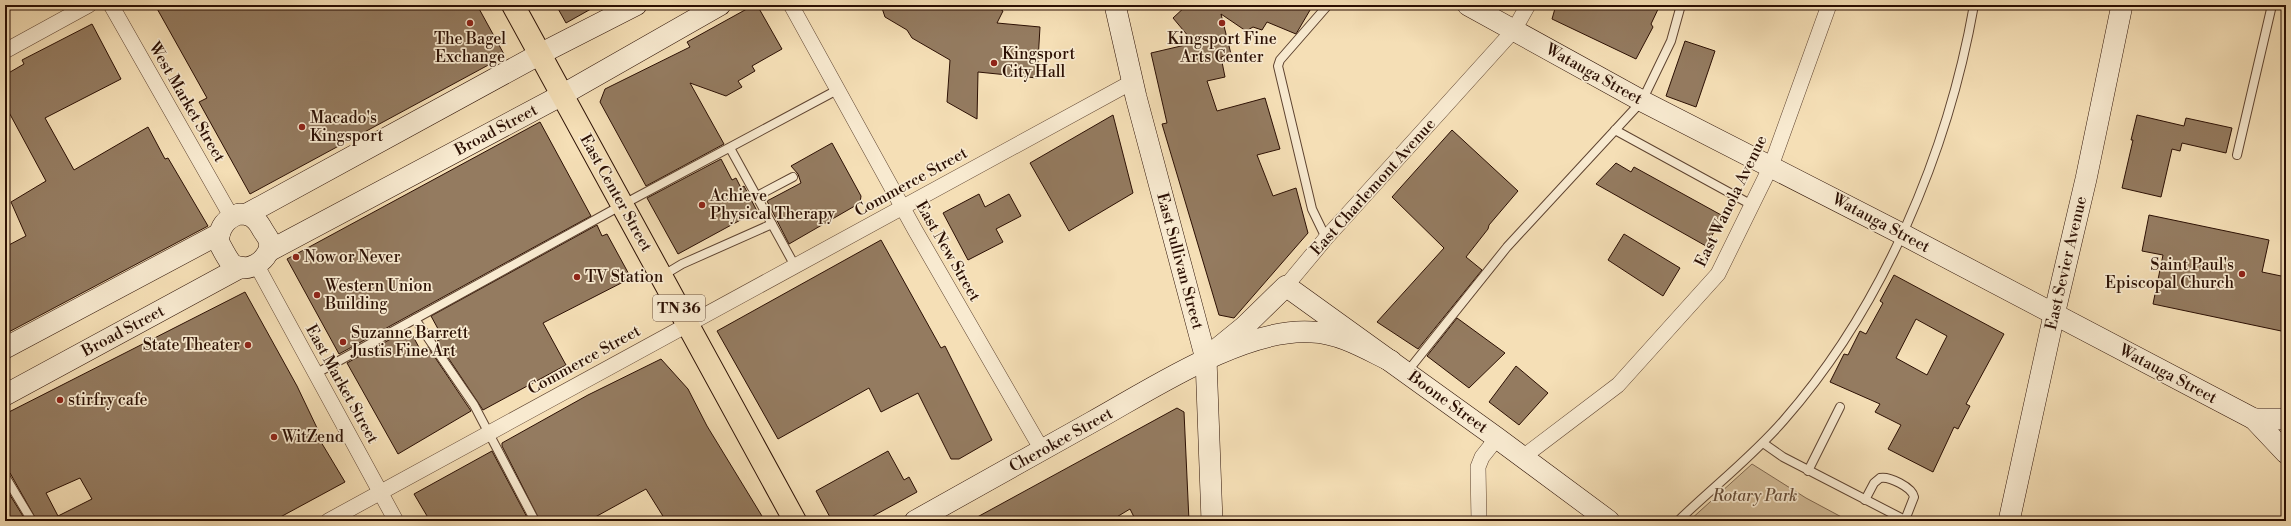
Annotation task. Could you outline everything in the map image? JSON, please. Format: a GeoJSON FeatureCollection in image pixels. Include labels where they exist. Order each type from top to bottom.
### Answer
{"type":"FeatureCollection","features":[{"type":"Feature","properties":{"kind":"main road","name":"TN 36"},"geometry":{"type":"LineString","coordinates":[[513,5],[540,54]]}},
{"type":"Feature","properties":{"kind":"main road","name":"East Center Street"},"geometry":{"type":"LineString","coordinates":[[540,54],[796,521]]}},
{"type":"Feature","properties":{"kind":"street"},"geometry":{"type":"LineString","coordinates":[[5,51],[90,5]]}},
{"type":"Feature","properties":{"kind":"street","name":"West Market Street"},"geometry":{"type":"LineString","coordinates":[[111,5],[239,215]]}},
{"type":"Feature","properties":{"kind":"street"},"geometry":{"type":"LineString","coordinates":[[239,215],[256,218],[269,240],[255,261],[232,264],[218,241],[221,227],[239,215],[540,54],[636,5]]}},
{"type":"Feature","properties":{"kind":"street","name":"Broad Street"},"geometry":{"type":"LineString","coordinates":[[5,395],[562,96],[720,5]]}},
{"type":"Feature","properties":{"kind":"street","name":"East New Street"},"geometry":{"type":"LineString","coordinates":[[791,5],[839,89],[902,207],[1042,450]]}},
{"type":"Feature","properties":{"kind":"street","name":"East Sullivan Street"},"geometry":{"type":"LineString","coordinates":[[1115,5],[1132,82],[1206,359],[1212,521]]}},
{"type":"Feature","properties":{"kind":"street","name":"Watauga Street"},"geometry":{"type":"LineString","coordinates":[[1468,5],[1642,101],[1902,234],[2254,419],[2286,453]]}},
{"type":"Feature","properties":{"kind":"street","name":"East Charlemont Avenue"},"geometry":{"type":"LineString","coordinates":[[1206,359],[1244,327],[1286,286],[1326,238],[1514,30],[1528,5]]}},
{"type":"Feature","properties":{"kind":"street","name":"East Wanola Avenue"},"geometry":{"type":"LineString","coordinates":[[1523,457],[1618,385],[1718,274],[1771,166],[1829,5]]}},
{"type":"Feature","properties":{"kind":"street","name":"East Sevier Avenue"},"geometry":{"type":"LineString","coordinates":[[2009,521],[2054,315],[2086,179],[2122,5]]}},
{"type":"Feature","properties":{"kind":"street","name":"Commerce Street"},"geometry":{"type":"LineString","coordinates":[[328,521],[1132,82]]}},
{"type":"Feature","properties":{"kind":"street"},"geometry":{"type":"LineString","coordinates":[[5,348],[219,234]]}},
{"type":"Feature","properties":{"kind":"street","name":"East Market Street"},"geometry":{"type":"LineString","coordinates":[[255,261],[396,521]]}},
{"type":"Feature","properties":{"kind":"street","name":"Boone Street"},"geometry":{"type":"LineString","coordinates":[[1286,286],[1498,438],[1608,521]]}},
{"type":"Feature","properties":{"kind":"street"},"geometry":{"type":"LineString","coordinates":[[1206,359],[1268,336],[1312,332],[1330,334],[1350,341],[1399,367]]}},
{"type":"Feature","properties":{"kind":"street","name":"Cherokee Street"},"geometry":{"type":"LineString","coordinates":[[915,521],[1206,359]]}},
{"type":"Feature","properties":{"kind":"street"},"geometry":{"type":"LineString","coordinates":[[2254,419],[2286,419]]}},
{"type":"Feature","properties":{"kind":"street"},"geometry":{"type":"LineString","coordinates":[[2254,419],[2286,431]]}},
{"type":"Feature","properties":{"kind":"street"},"geometry":{"type":"LineString","coordinates":[[1480,521],[1478,467],[1482,457],[1498,438]]}},
{"type":"Feature","properties":{"kind":"lane"},"geometry":{"type":"LineString","coordinates":[[1326,238],[1312,209],[1278,66],[1280,60],[1328,5]]}},
{"type":"Feature","properties":{"kind":"lane"},"geometry":{"type":"LineString","coordinates":[[1399,367],[1642,101],[1671,41],[1680,5]]}},
{"type":"Feature","properties":{"kind":"lane"},"geometry":{"type":"LineString","coordinates":[[1678,521],[1763,443],[1820,374],[1864,311],[1902,234],[1922,189],[1952,107],[1966,52],[1974,5]]}},
{"type":"Feature","properties":{"kind":"lane"},"geometry":{"type":"LineString","coordinates":[[2237,155],[2272,5]]}},
{"type":"Feature","properties":{"kind":"lane"},"geometry":{"type":"LineString","coordinates":[[315,374],[622,205],[839,89]]}},
{"type":"Feature","properties":{"kind":"lane"},"geometry":{"type":"LineString","coordinates":[[1615,130],[1752,205]]}},
{"type":"Feature","properties":{"kind":"lane"},"geometry":{"type":"LineString","coordinates":[[730,148],[795,266]]}},
{"type":"Feature","properties":{"kind":"lane"},"geometry":{"type":"LineString","coordinates":[[757,196],[793,177]]}},
{"type":"Feature","properties":{"kind":"lane"},"geometry":{"type":"LineString","coordinates":[[661,276],[682,264],[772,224]]}},
{"type":"Feature","properties":{"kind":"lane"},"geometry":{"type":"LineString","coordinates":[[415,319],[474,405],[535,521]]}},
{"type":"Feature","properties":{"kind":"lane"},"geometry":{"type":"LineString","coordinates":[[1808,471],[1840,407]]}},
{"type":"Feature","properties":{"kind":"lane"},"geometry":{"type":"LineString","coordinates":[[1763,443],[1783,457],[1808,471],[1865,500],[1906,520],[1914,497],[1913,493],[1909,489],[1887,479],[1880,478],[1874,483],[1865,500]]}},
{"type":"Feature","properties":{"kind":"lane"},"geometry":{"type":"LineString","coordinates":[[5,476],[32,521]]}},
{"type":"Feature","properties":{"kind":"green space","name":"Rotary Park"},"geometry":{"type":"Polygon","coordinates":[[[1752,464],[1806,498],[1849,521],[1689,521],[1752,464]]]}},
{"type":"Feature","properties":{"kind":"building"},"geometry":{"type":"Polygon","coordinates":[[[155,5],[477,5],[505,56],[250,194],[199,102],[207,98],[155,5]]]}},
{"type":"Feature","properties":{"kind":"building"},"geometry":{"type":"Polygon","coordinates":[[[556,5],[598,5],[566,23],[556,5]]]}},
{"type":"Feature","properties":{"kind":"building"},"geometry":{"type":"Polygon","coordinates":[[[754,5],[757,5],[782,49],[752,66],[755,71],[738,81],[742,87],[726,96],[690,83],[724,144],[646,186],[600,102],[605,89],[690,47],[687,42],[754,5]]]}},
{"type":"Feature","properties":{"kind":"building","name":"Kingsport City Hall"},"geometry":{"type":"Polygon","coordinates":[[[881,5],[994,5],[1003,11],[997,23],[1040,27],[1037,78],[978,72],[977,119],[947,102],[950,60],[912,38],[907,30],[885,17],[881,5]]]}},
{"type":"Feature","properties":{"kind":"building"},"geometry":{"type":"Polygon","coordinates":[[[1187,5],[1313,5],[1296,34],[1267,22],[1262,30],[1253,27],[1246,31],[1221,14],[1231,54],[1221,57],[1225,77],[1207,81],[1217,111],[1265,98],[1280,149],[1257,155],[1273,196],[1296,188],[1308,233],[1234,318],[1219,315],[1162,124],[1167,123],[1151,53],[1194,43],[1173,18],[1187,5]]]}},
{"type":"Feature","properties":{"kind":"building"},"geometry":{"type":"Polygon","coordinates":[[[1556,5],[1660,5],[1651,24],[1653,27],[1636,59],[1552,19],[1556,5]]]}},
{"type":"Feature","properties":{"kind":"building"},"geometry":{"type":"Polygon","coordinates":[[[92,24],[121,79],[45,118],[74,170],[148,127],[165,159],[168,158],[208,226],[5,334],[5,247],[26,236],[11,202],[46,181],[5,105],[5,75],[24,64],[22,60],[92,24]]]}},
{"type":"Feature","properties":{"kind":"building"},"geometry":{"type":"Polygon","coordinates":[[[1685,41],[1715,51],[1696,107],[1666,96],[1685,41]]]}},
{"type":"Feature","properties":{"kind":"building"},"geometry":{"type":"Polygon","coordinates":[[[1113,115],[1133,193],[1069,231],[1030,163],[1113,115]]]}},
{"type":"Feature","properties":{"kind":"building"},"geometry":{"type":"Polygon","coordinates":[[[2137,115],[2184,126],[2186,118],[2232,128],[2226,153],[2182,143],[2180,151],[2172,149],[2161,197],[2122,188],[2137,115]]]}},
{"type":"Feature","properties":{"kind":"building"},"geometry":{"type":"Polygon","coordinates":[[[540,122],[591,216],[339,354],[287,259],[540,122]]]}},
{"type":"Feature","properties":{"kind":"building"},"geometry":{"type":"Polygon","coordinates":[[[1452,130],[1518,191],[1489,225],[1488,229],[1466,257],[1482,270],[1418,349],[1377,322],[1444,248],[1392,197],[1452,130]]]}},
{"type":"Feature","properties":{"kind":"building"},"geometry":{"type":"Polygon","coordinates":[[[832,143],[861,196],[860,203],[789,244],[767,201],[801,183],[798,174],[791,166],[832,143]]]}},
{"type":"Feature","properties":{"kind":"building","name":"Achieve Physical Therapy"},"geometry":{"type":"Polygon","coordinates":[[[721,159],[732,180],[736,178],[741,188],[744,186],[757,211],[678,254],[647,198],[721,159]]]}},
{"type":"Feature","properties":{"kind":"building"},"geometry":{"type":"Polygon","coordinates":[[[1616,163],[1631,172],[1634,167],[1723,216],[1706,246],[1596,184],[1616,163]]]}},
{"type":"Feature","properties":{"kind":"building"},"geometry":{"type":"Polygon","coordinates":[[[979,194],[985,207],[1009,194],[1021,216],[996,229],[1003,242],[968,260],[943,213],[979,194]]]}},
{"type":"Feature","properties":{"kind":"building","name":"Saint Paul's Episcopal Church"},"geometry":{"type":"Polygon","coordinates":[[[2149,215],[2269,240],[2262,272],[2286,277],[2286,332],[2153,304],[2163,255],[2142,251],[2149,215]]]}},
{"type":"Feature","properties":{"kind":"building"},"geometry":{"type":"Polygon","coordinates":[[[597,225],[602,236],[607,234],[631,278],[543,323],[566,365],[483,410],[437,341],[443,338],[431,316],[597,225]]]}},
{"type":"Feature","properties":{"kind":"building"},"geometry":{"type":"Polygon","coordinates":[[[1624,234],[1680,268],[1663,296],[1608,260],[1624,234]]]}},
{"type":"Feature","properties":{"kind":"building"},"geometry":{"type":"Polygon","coordinates":[[[881,240],[941,348],[945,346],[992,440],[959,459],[951,459],[918,393],[881,412],[869,388],[778,439],[717,331],[881,240]]]}},
{"type":"Feature","properties":{"kind":"building"},"geometry":{"type":"Polygon","coordinates":[[[1894,275],[2004,334],[1966,404],[1970,406],[1958,429],[1954,427],[1933,472],[1888,449],[1901,425],[1875,412],[1880,404],[1830,382],[1844,354],[1848,355],[1860,331],[1866,334],[1883,303],[1880,301],[1894,275]],[[1916,319],[1896,358],[1927,375],[1947,336],[1916,319]]]}},
{"type":"Feature","properties":{"kind":"building"},"geometry":{"type":"Polygon","coordinates":[[[245,292],[297,386],[318,430],[315,432],[345,482],[273,521],[37,521],[10,473],[5,471],[5,414],[245,292]],[[80,478],[46,493],[58,516],[92,499],[80,478]]]}},
{"type":"Feature","properties":{"kind":"building"},"geometry":{"type":"Polygon","coordinates":[[[1457,318],[1505,353],[1469,388],[1427,356],[1457,318]]]}},
{"type":"Feature","properties":{"kind":"building"},"geometry":{"type":"Polygon","coordinates":[[[409,329],[421,351],[428,347],[471,411],[398,454],[347,363],[409,329]]]}},
{"type":"Feature","properties":{"kind":"building"},"geometry":{"type":"Polygon","coordinates":[[[661,359],[688,389],[707,426],[765,521],[666,521],[646,489],[588,521],[540,521],[502,446],[502,443],[588,395],[661,359]]]}},
{"type":"Feature","properties":{"kind":"building"},"geometry":{"type":"Polygon","coordinates":[[[1516,366],[1548,393],[1519,425],[1489,402],[1516,366]]]}},
{"type":"Feature","properties":{"kind":"building"},"geometry":{"type":"Polygon","coordinates":[[[1177,408],[1184,412],[1189,521],[1136,521],[1130,509],[1110,521],[970,521],[1177,408]]]}},
{"type":"Feature","properties":{"kind":"building"},"geometry":{"type":"Polygon","coordinates":[[[492,451],[529,521],[430,521],[414,494],[492,451]]]}},
{"type":"Feature","properties":{"kind":"building"},"geometry":{"type":"Polygon","coordinates":[[[888,451],[904,480],[909,477],[917,492],[864,521],[832,521],[816,491],[888,451]]]}},
{"type":"Feature","properties":{"kind":"building"},"geometry":{"type":"Polygon","coordinates":[[[5,487],[26,521],[5,521],[5,487]]]}},
{"type":"Feature","properties":{"kind":"place","name":"The Bagel Exchange"},"geometry":{"type":"Point","coordinates":[470,23]}},
{"type":"Feature","properties":{"kind":"place","name":"Kingsport Fine Arts Center"},"geometry":{"type":"Point","coordinates":[1222,23]}},
{"type":"Feature","properties":{"kind":"place","name":"Kingsport City Hall"},"geometry":{"type":"Point","coordinates":[994,63]}},
{"type":"Feature","properties":{"kind":"place","name":"Macado's Kingsport"},"geometry":{"type":"Point","coordinates":[302,127]}},
{"type":"Feature","properties":{"kind":"place","name":"Achieve Physical Therapy"},"geometry":{"type":"Point","coordinates":[702,205]}},
{"type":"Feature","properties":{"kind":"place","name":"Now or Never"},"geometry":{"type":"Point","coordinates":[296,257]}},
{"type":"Feature","properties":{"kind":"place","name":"Saint Paul's Episcopal Church"},"geometry":{"type":"Point","coordinates":[2242,274]}},
{"type":"Feature","properties":{"kind":"place","name":"TV Station"},"geometry":{"type":"Point","coordinates":[577,277]}},
{"type":"Feature","properties":{"kind":"place","name":"Western Union Building"},"geometry":{"type":"Point","coordinates":[317,295]}},
{"type":"Feature","properties":{"kind":"place","name":"Suzanne Barrett Justis Fine Art"},"geometry":{"type":"Point","coordinates":[343,342]}},
{"type":"Feature","properties":{"kind":"place","name":"State Theater"},"geometry":{"type":"Point","coordinates":[248,345]}},
{"type":"Feature","properties":{"kind":"place","name":"stirfry cafe"},"geometry":{"type":"Point","coordinates":[60,400]}},
{"type":"Feature","properties":{"kind":"place","name":"WitZend"},"geometry":{"type":"Point","coordinates":[274,437]}}]}
